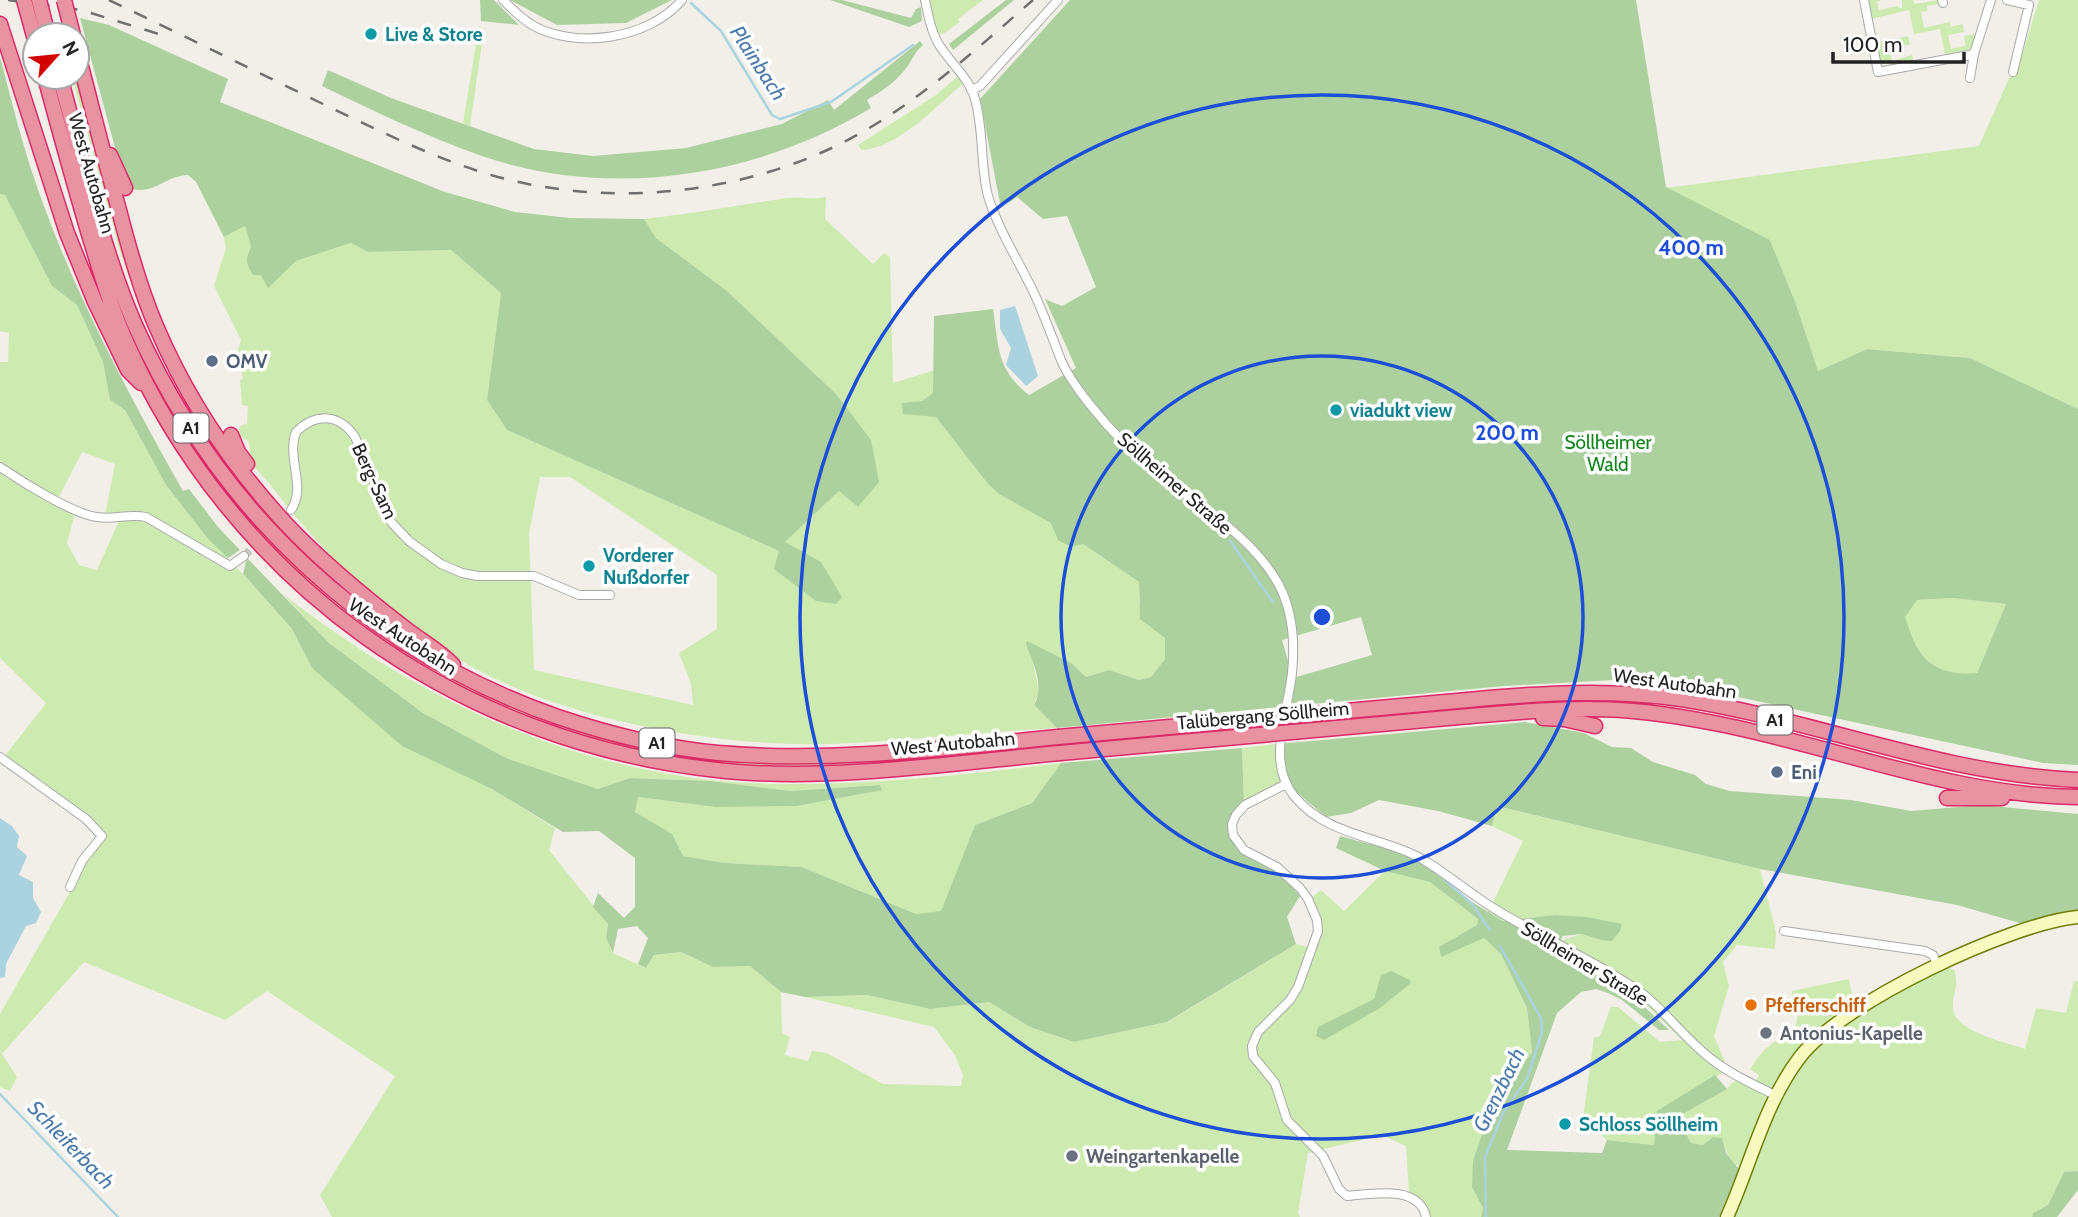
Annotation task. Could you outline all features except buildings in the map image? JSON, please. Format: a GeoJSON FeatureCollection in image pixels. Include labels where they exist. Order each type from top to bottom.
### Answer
{"type":"FeatureCollection","features":[{"type":"Feature","properties":{"kind":"highway"},"geometry":{"type":"LineString","coordinates":[[24,0],[30,21]]}},
{"type":"Feature","properties":{"kind":"highway"},"geometry":{"type":"LineString","coordinates":[[39,0],[44,21]]}},
{"type":"Feature","properties":{"kind":"highway"},"geometry":{"type":"LineString","coordinates":[[64,0],[69,21]]}},
{"type":"Feature","properties":{"kind":"highway"},"geometry":{"type":"LineString","coordinates":[[1,29],[44,167],[86,279],[128,370],[148,388]]}},
{"type":"Feature","properties":{"kind":"highway","name":"West Autobahn"},"geometry":{"type":"LineString","coordinates":[[49,91],[105,288],[123,336],[179,443],[245,530],[288,575],[344,622],[393,657],[454,692],[516,720],[582,744],[657,761],[729,771],[811,774],[1060,753]]}},
{"type":"Feature","properties":{"kind":"highway","name":"West Autobahn"},"geometry":{"type":"LineString","coordinates":[[64,91],[110,255],[135,324],[170,395],[206,453],[245,504],[282,544],[340,598],[405,644],[466,678],[521,704],[596,729],[717,753],[859,755],[1058,737]]}},
{"type":"Feature","properties":{"kind":"highway"},"geometry":{"type":"LineString","coordinates":[[87,91],[135,269],[168,353],[225,450],[274,510],[323,559],[383,611],[444,656],[466,678]]}},
{"type":"Feature","properties":{"kind":"highway"},"geometry":{"type":"LineString","coordinates":[[99,134],[116,164],[125,188]]}},
{"type":"Feature","properties":{"kind":"highway"},"geometry":{"type":"LineString","coordinates":[[230,435],[238,452],[264,487],[274,510]]}},
{"type":"Feature","properties":{"kind":"highway","name":"West Autobahn"},"geometry":{"type":"LineString","coordinates":[[1468,700],[1592,692],[1663,697],[1731,709],[1955,765],[2001,774],[2078,780]]}},
{"type":"Feature","properties":{"kind":"highway","name":"Talübergang Söllheim"},"geometry":{"type":"LineString","coordinates":[[1058,737],[1468,700]]}},
{"type":"Feature","properties":{"kind":"highway","name":"West Autobahn"},"geometry":{"type":"LineString","coordinates":[[1470,716],[1594,709],[1667,715],[1737,727],[1943,780],[2016,793],[2078,797]]}},
{"type":"Feature","properties":{"kind":"highway"},"geometry":{"type":"LineString","coordinates":[[1511,713],[1529,719],[1564,719],[1595,726]]}},
{"type":"Feature","properties":{"kind":"highway","name":"Talübergang Söllheim"},"geometry":{"type":"LineString","coordinates":[[1060,753],[1470,716]]}},
{"type":"Feature","properties":{"kind":"highway"},"geometry":{"type":"LineString","coordinates":[[1947,799],[2002,798],[2016,793]]}},
{"type":"Feature","properties":{"kind":"street"},"geometry":{"type":"LineString","coordinates":[[503,0],[533,25],[570,37],[617,37],[635,33],[660,20],[682,0]]}},
{"type":"Feature","properties":{"kind":"street","name":"Söllheimer Straße"},"geometry":{"type":"LineString","coordinates":[[925,0],[937,41],[967,81],[975,99],[988,195],[1052,334],[1062,363],[1077,386],[1125,444],[1225,525],[1261,559],[1287,601],[1292,629],[1293,661],[1280,753],[1286,784],[1296,799],[1311,813],[1352,834],[1415,854],[1493,908],[1604,970],[1640,993],[1710,1058],[1740,1078],[1775,1095]]}},
{"type":"Feature","properties":{"kind":"street"},"geometry":{"type":"LineString","coordinates":[[971,90],[980,86],[1058,0]]}},
{"type":"Feature","properties":{"kind":"street"},"geometry":{"type":"LineString","coordinates":[[1864,0],[1878,72],[1974,54]]}},
{"type":"Feature","properties":{"kind":"street"},"geometry":{"type":"LineString","coordinates":[[1970,78],[1974,54],[1991,0]]}},
{"type":"Feature","properties":{"kind":"street"},"geometry":{"type":"LineString","coordinates":[[2007,0],[2029,5],[2013,72]]}},
{"type":"Feature","properties":{"kind":"street","name":"Berg-Sam"},"geometry":{"type":"LineString","coordinates":[[291,510],[298,491],[292,451],[296,432],[312,420],[320,417],[331,418],[345,426],[355,437],[391,522],[409,541],[440,564],[461,573],[478,576],[534,576],[579,595],[610,595]]}},
{"type":"Feature","properties":{"kind":"street"},"geometry":{"type":"LineString","coordinates":[[0,467],[81,513],[97,517],[117,518],[134,514],[146,517],[230,566],[244,556]]}},
{"type":"Feature","properties":{"kind":"street"},"geometry":{"type":"LineString","coordinates":[[0,757],[86,819],[102,836],[82,861],[70,887]]}},
{"type":"Feature","properties":{"kind":"street"},"geometry":{"type":"LineString","coordinates":[[1286,784],[1245,805],[1232,824],[1233,835],[1244,850],[1278,867],[1300,888],[1317,920],[1318,931],[1298,987],[1290,1000],[1258,1032],[1252,1046],[1253,1056],[1275,1083],[1287,1120],[1323,1156],[1339,1189],[1347,1196],[1392,1192],[1415,1200],[1426,1217]]}},
{"type":"Feature","properties":{"kind":"street"},"geometry":{"type":"LineString","coordinates":[[1727,1217],[1775,1095],[1801,1056],[1829,1028],[1863,1005],[1938,966],[2036,925],[2078,917]]}},
{"type":"Feature","properties":{"kind":"street"},"geometry":{"type":"LineString","coordinates":[[1784,931],[1925,951],[1933,955],[1938,966]]}},
{"type":"Feature","properties":{"kind":"green space"},"geometry":{"type":"Polygon","coordinates":[[[480,0],[494,0],[519,25],[481,21],[480,0]]]}},
{"type":"Feature","properties":{"kind":"green space"},"geometry":{"type":"Polygon","coordinates":[[[510,0],[672,0],[626,23],[557,25],[510,0]]]}},
{"type":"Feature","properties":{"kind":"green space"},"geometry":{"type":"Polygon","coordinates":[[[830,0],[842,0],[911,18],[916,9],[921,7],[922,21],[909,27],[830,0]]]}},
{"type":"Feature","properties":{"kind":"green space"},"geometry":{"type":"Polygon","coordinates":[[[929,0],[983,0],[958,19],[960,22],[943,34],[938,34],[929,0]]]}},
{"type":"Feature","properties":{"kind":"green space"},"geometry":{"type":"Polygon","coordinates":[[[1006,0],[1014,0],[953,50],[949,44],[1006,0]]]}},
{"type":"Feature","properties":{"kind":"green space","name":"Söllheimer Wald"},"geometry":{"type":"Polygon","coordinates":[[[1070,0],[1636,0],[1666,187],[1770,240],[1796,304],[1818,371],[1867,349],[1970,358],[2078,409],[2078,765],[2043,763],[1650,678],[1504,686],[1057,728],[1034,705],[1038,682],[1027,641],[1071,663],[1086,677],[1109,670],[1139,680],[1151,677],[1165,659],[1165,638],[1140,619],[1139,582],[1083,544],[1071,547],[1058,540],[1051,523],[999,494],[988,484],[936,417],[903,414],[902,403],[922,401],[933,393],[934,316],[993,309],[998,346],[1005,366],[1010,376],[1029,395],[1076,368],[1045,299],[1062,306],[1096,287],[1067,216],[1043,219],[1017,197],[1010,202],[1000,203],[980,99],[1070,0]],[[1953,598],[1917,600],[1905,617],[1916,645],[1932,664],[1954,672],[1977,673],[2006,604],[1953,598]],[[1361,617],[1282,640],[1293,678],[1372,655],[1361,617]]]}},
{"type":"Feature","properties":{"kind":"green space"},"geometry":{"type":"Polygon","coordinates":[[[1867,0],[1881,0],[1877,2],[1879,10],[1898,6],[1902,8],[1902,0],[1913,0],[1914,4],[1940,0],[1940,4],[1927,6],[1927,11],[1921,12],[1924,28],[1950,22],[1951,26],[1945,28],[1963,24],[1964,32],[1948,35],[1951,49],[1966,46],[1964,36],[1976,34],[1974,46],[1968,50],[1945,54],[1940,29],[1914,34],[1909,10],[1871,19],[1867,0]]]}},
{"type":"Feature","properties":{"kind":"green space"},"geometry":{"type":"Polygon","coordinates":[[[2039,0],[2078,0],[2078,409],[1970,358],[1867,349],[1818,371],[1796,304],[1770,240],[1666,188],[1979,146],[2010,76],[2016,74],[2039,0]]]}},
{"type":"Feature","properties":{"kind":"green space"},"geometry":{"type":"Polygon","coordinates":[[[80,18],[109,25],[228,79],[220,102],[445,192],[515,212],[570,218],[644,219],[656,238],[727,291],[836,394],[871,440],[879,482],[858,507],[839,491],[785,542],[821,562],[842,597],[836,604],[816,601],[774,569],[779,551],[507,430],[487,400],[501,293],[451,250],[368,252],[351,243],[296,261],[268,288],[261,275],[253,275],[249,268],[247,258],[251,247],[245,226],[224,237],[196,182],[188,175],[173,178],[148,189],[132,189],[120,166],[91,59],[91,21],[81,21],[80,18]]]}},
{"type":"Feature","properties":{"kind":"green space"},"geometry":{"type":"Polygon","coordinates":[[[479,26],[484,29],[470,126],[463,123],[479,26]]]}},
{"type":"Feature","properties":{"kind":"green space"},"geometry":{"type":"Polygon","coordinates":[[[1908,36],[1910,45],[1889,46],[1892,61],[1912,55],[1913,61],[1893,65],[1881,63],[1875,43],[1908,36]]]}},
{"type":"Feature","properties":{"kind":"green space"},"geometry":{"type":"Polygon","coordinates":[[[920,41],[923,45],[903,72],[867,100],[871,108],[827,132],[780,151],[732,165],[682,174],[631,178],[581,177],[531,169],[482,156],[421,132],[322,86],[328,70],[391,98],[534,149],[593,156],[686,148],[782,124],[828,100],[834,110],[920,41]]]}},
{"type":"Feature","properties":{"kind":"green space"},"geometry":{"type":"Polygon","coordinates":[[[0,57],[31,169],[80,293],[119,374],[183,491],[189,489],[218,527],[240,550],[228,558],[208,539],[166,485],[125,410],[110,400],[103,362],[77,305],[52,286],[5,195],[0,194],[0,57]]]}},
{"type":"Feature","properties":{"kind":"green space"},"geometry":{"type":"Polygon","coordinates":[[[958,76],[963,84],[902,134],[876,148],[862,150],[858,145],[936,95],[958,76]]]}},
{"type":"Feature","properties":{"kind":"green space"},"geometry":{"type":"Polygon","coordinates":[[[76,91],[81,91],[145,322],[119,248],[76,91]]]}},
{"type":"Feature","properties":{"kind":"green space"},"geometry":{"type":"Polygon","coordinates":[[[0,194],[5,195],[52,286],[77,305],[103,362],[110,400],[125,410],[166,485],[208,539],[292,629],[312,668],[555,828],[549,850],[608,924],[606,938],[613,953],[646,968],[654,955],[681,952],[713,967],[750,966],[781,992],[782,1033],[790,1037],[785,1055],[808,1061],[812,1051],[827,1053],[883,1084],[961,1086],[963,1075],[955,1055],[934,1027],[805,997],[867,995],[930,1009],[989,1002],[1030,1027],[1074,1042],[1168,1022],[1296,944],[1308,947],[1318,941],[1311,898],[1321,890],[1344,911],[1385,871],[1430,882],[1478,919],[1477,925],[1439,947],[1441,956],[1484,937],[1501,954],[1527,1008],[1532,1052],[1490,1110],[1472,1187],[1483,1208],[1481,1217],[1430,1217],[1423,1202],[1409,1193],[1406,1146],[1382,1135],[1308,1153],[1298,1213],[1300,1217],[332,1217],[320,1195],[395,1076],[267,991],[225,1020],[84,962],[2,1054],[17,1077],[10,1091],[0,1087],[0,1014],[88,857],[105,835],[4,757],[46,703],[0,658],[0,362],[8,362],[9,333],[0,331],[0,194]],[[82,452],[59,497],[75,513],[67,543],[79,565],[97,570],[119,521],[105,515],[115,464],[82,452]]]}},
{"type":"Feature","properties":{"kind":"green space"},"geometry":{"type":"Polygon","coordinates":[[[826,197],[825,219],[873,264],[884,253],[890,257],[893,383],[935,370],[933,393],[922,401],[903,403],[936,417],[988,484],[999,494],[1052,523],[1139,582],[1139,604],[1165,638],[1165,659],[1151,677],[1139,680],[1109,670],[1086,677],[1071,663],[1033,663],[1039,691],[1034,705],[1057,728],[887,741],[788,744],[742,741],[648,727],[601,716],[556,703],[476,669],[404,621],[329,554],[293,514],[253,465],[249,441],[237,435],[241,425],[247,424],[248,406],[242,405],[240,380],[243,379],[237,353],[241,340],[214,286],[226,248],[224,237],[245,226],[251,247],[247,255],[296,261],[351,243],[368,252],[451,250],[501,293],[487,400],[507,430],[779,551],[785,542],[839,491],[858,507],[836,394],[727,291],[656,238],[644,219],[787,198],[826,197]],[[540,477],[529,533],[534,670],[693,705],[691,684],[679,653],[717,629],[717,575],[570,477],[540,477]]]}},
{"type":"Feature","properties":{"kind":"green space"},"geometry":{"type":"Polygon","coordinates":[[[97,245],[126,319],[160,391],[187,436],[226,490],[269,539],[317,585],[369,627],[424,663],[483,695],[544,720],[607,739],[775,763],[820,764],[897,759],[896,762],[806,767],[738,766],[619,746],[542,723],[504,708],[432,673],[398,652],[350,619],[276,553],[232,507],[201,466],[182,437],[149,375],[121,311],[97,245]]]}},
{"type":"Feature","properties":{"kind":"green space"},"geometry":{"type":"Polygon","coordinates":[[[247,558],[329,643],[423,713],[506,758],[598,789],[630,778],[710,781],[791,791],[880,785],[882,790],[797,806],[715,807],[638,797],[635,812],[672,834],[683,856],[725,863],[802,867],[916,914],[941,911],[975,825],[1032,803],[1061,763],[1242,748],[1244,802],[1230,836],[1275,868],[1300,896],[1287,917],[1296,944],[1167,1022],[1074,1042],[1030,1027],[989,1002],[930,1009],[867,995],[805,997],[781,992],[750,966],[713,967],[681,952],[654,955],[646,968],[638,964],[648,938],[637,926],[618,929],[613,953],[606,938],[608,924],[593,907],[598,893],[624,918],[635,907],[635,858],[599,831],[563,832],[492,789],[402,746],[312,668],[292,629],[243,574],[247,558]]]}},
{"type":"Feature","properties":{"kind":"green space"},"geometry":{"type":"Polygon","coordinates":[[[283,594],[385,665],[438,695],[552,744],[611,761],[671,774],[773,784],[897,780],[1061,763],[1032,803],[975,825],[941,912],[916,914],[802,867],[725,863],[682,856],[671,834],[635,812],[637,797],[715,807],[797,806],[881,790],[880,785],[791,791],[710,781],[630,778],[598,789],[506,758],[423,713],[329,643],[283,594]]]}},
{"type":"Feature","properties":{"kind":"green space"},"geometry":{"type":"Polygon","coordinates":[[[1953,598],[2006,604],[1977,673],[1954,672],[1932,664],[1918,649],[1904,616],[1917,600],[1953,598]]]}},
{"type":"Feature","properties":{"kind":"green space"},"geometry":{"type":"Polygon","coordinates":[[[1525,722],[1584,733],[1612,747],[1631,748],[1653,762],[1695,775],[1706,784],[1730,791],[1851,800],[1911,811],[1982,805],[2078,814],[2078,910],[2061,912],[2023,924],[1957,905],[1760,869],[1497,806],[1492,826],[1438,811],[1379,800],[1351,813],[1326,817],[1293,789],[1280,783],[1276,759],[1277,744],[1525,722]]]}},
{"type":"Feature","properties":{"kind":"green space"},"geometry":{"type":"Polygon","coordinates":[[[1277,744],[1276,759],[1280,783],[1244,802],[1242,748],[1277,744]]]}},
{"type":"Feature","properties":{"kind":"green space"},"geometry":{"type":"Polygon","coordinates":[[[1496,806],[1760,869],[1776,932],[1775,949],[1737,945],[1723,962],[1729,986],[1714,1036],[1725,1062],[1722,1073],[1657,1111],[1654,1145],[1607,1140],[1595,1129],[1582,1126],[1594,1037],[1599,1037],[1603,1030],[1611,1007],[1618,1007],[1660,1042],[1682,1040],[1636,995],[1548,945],[1581,934],[1601,940],[1555,915],[1504,921],[1488,912],[1523,841],[1492,826],[1496,806]]]}},
{"type":"Feature","properties":{"kind":"green space"},"geometry":{"type":"Polygon","coordinates":[[[1340,836],[1405,854],[1421,862],[1472,902],[1503,921],[1555,915],[1587,917],[1622,924],[1612,941],[1581,934],[1563,936],[1554,950],[1634,997],[1669,1030],[1659,1030],[1622,1000],[1608,993],[1596,989],[1581,992],[1557,1013],[1507,1150],[1602,1153],[1607,1140],[1654,1145],[1657,1111],[1715,1075],[1727,1089],[1674,1119],[1691,1143],[1703,1145],[1713,1137],[1722,1138],[1726,1153],[1739,1169],[1719,1217],[1481,1217],[1483,1208],[1472,1187],[1473,1161],[1490,1110],[1532,1052],[1527,1008],[1501,954],[1484,938],[1441,957],[1439,947],[1477,925],[1478,919],[1430,882],[1385,871],[1336,848],[1340,836]]]}},
{"type":"Feature","properties":{"kind":"green space"},"geometry":{"type":"Polygon","coordinates":[[[1948,968],[1954,970],[1956,976],[1953,1008],[1962,1024],[1982,1035],[2025,1049],[2036,1008],[2066,1013],[2074,981],[2078,981],[2078,1171],[2064,1172],[2048,1205],[2033,1213],[2032,1217],[1731,1217],[1751,1173],[1732,1160],[1722,1138],[1713,1137],[1703,1145],[1691,1143],[1673,1119],[1727,1089],[1737,1080],[1752,1087],[1759,1075],[1750,1069],[1756,1060],[1765,1049],[1791,1032],[1797,1023],[1797,1005],[1791,1002],[1792,991],[1849,979],[1855,1014],[1948,968]]]}},
{"type":"Feature","properties":{"kind":"green space"},"geometry":{"type":"Polygon","coordinates":[[[1391,971],[1411,983],[1380,1008],[1324,1040],[1316,1036],[1318,1027],[1374,999],[1381,975],[1391,971]]]}},
{"type":"Feature","properties":{"kind":"green space"},"geometry":{"type":"Polygon","coordinates":[[[2078,1171],[2078,1190],[2057,1217],[2032,1217],[2033,1213],[2048,1205],[2064,1172],[2078,1171]]]}},
{"type":"Feature","properties":{"kind":"water"},"geometry":{"type":"Polygon","coordinates":[[[1015,306],[1038,376],[1026,386],[1006,365],[1011,348],[1000,329],[1000,310],[1015,306]]]}},
{"type":"Feature","properties":{"kind":"water"},"geometry":{"type":"Polygon","coordinates":[[[0,818],[12,826],[19,836],[17,847],[27,856],[19,875],[33,882],[33,898],[41,912],[36,923],[26,926],[6,964],[5,977],[0,978],[0,818]]]}},
{"type":"Feature","properties":{"kind":"waterway","name":"Plainbach"},"geometry":{"type":"LineString","coordinates":[[691,3],[721,31],[772,115],[780,119],[831,102],[913,45]]}},
{"type":"Feature","properties":{"kind":"waterway","name":"Grenzbach"},"geometry":{"type":"LineString","coordinates":[[1230,541],[1273,602]]}},
{"type":"Feature","properties":{"kind":"waterway","name":"Grenzbach"},"geometry":{"type":"LineString","coordinates":[[1435,871],[1473,905],[1490,930]]}},
{"type":"Feature","properties":{"kind":"waterway","name":"Grenzbach"},"geometry":{"type":"LineString","coordinates":[[1486,1217],[1485,1157],[1503,1113],[1527,1079],[1542,1032],[1541,1018],[1500,946]]}},
{"type":"Feature","properties":{"kind":"waterway","name":"Schleiferbach"},"geometry":{"type":"LineString","coordinates":[[0,1094],[118,1217]]}},
{"type":"Feature","properties":{"kind":"tunnel"},"geometry":{"type":"LineString","coordinates":[[244,556],[284,517]]}},
{"type":"Feature","properties":{"kind":"railway"},"geometry":{"type":"LineString","coordinates":[[8,0],[81,10],[162,35]]}},
{"type":"Feature","properties":{"kind":"railway"},"geometry":{"type":"LineString","coordinates":[[109,0],[366,124],[453,162],[498,177],[540,186],[583,192],[627,193],[714,185],[798,162],[838,145],[865,131],[916,97],[964,60],[1033,0]]}},
{"type":"Feature","properties":{"kind":"place","name":"Live & Store"},"geometry":{"type":"Point","coordinates":[371,34]}},
{"type":"Feature","properties":{"kind":"place","name":"OMV"},"geometry":{"type":"Point","coordinates":[212,361]}},
{"type":"Feature","properties":{"kind":"place","name":"viadukt view"},"geometry":{"type":"Point","coordinates":[1336,410]}},
{"type":"Feature","properties":{"kind":"place","name":"Vorderer Nußdorfer"},"geometry":{"type":"Point","coordinates":[589,566]}},
{"type":"Feature","properties":{"kind":"place","name":"Eni"},"geometry":{"type":"Point","coordinates":[1777,772]}},
{"type":"Feature","properties":{"kind":"place","name":"Pfefferschiff"},"geometry":{"type":"Point","coordinates":[1751,1005]}},
{"type":"Feature","properties":{"kind":"place","name":"Antonius-Kapelle"},"geometry":{"type":"Point","coordinates":[1766,1033]}},
{"type":"Feature","properties":{"kind":"place","name":"Schloss Söllheim"},"geometry":{"type":"Point","coordinates":[1565,1124]}},
{"type":"Feature","properties":{"kind":"place","name":"Weingartenkapelle"},"geometry":{"type":"Point","coordinates":[1072,1156]}}]}
